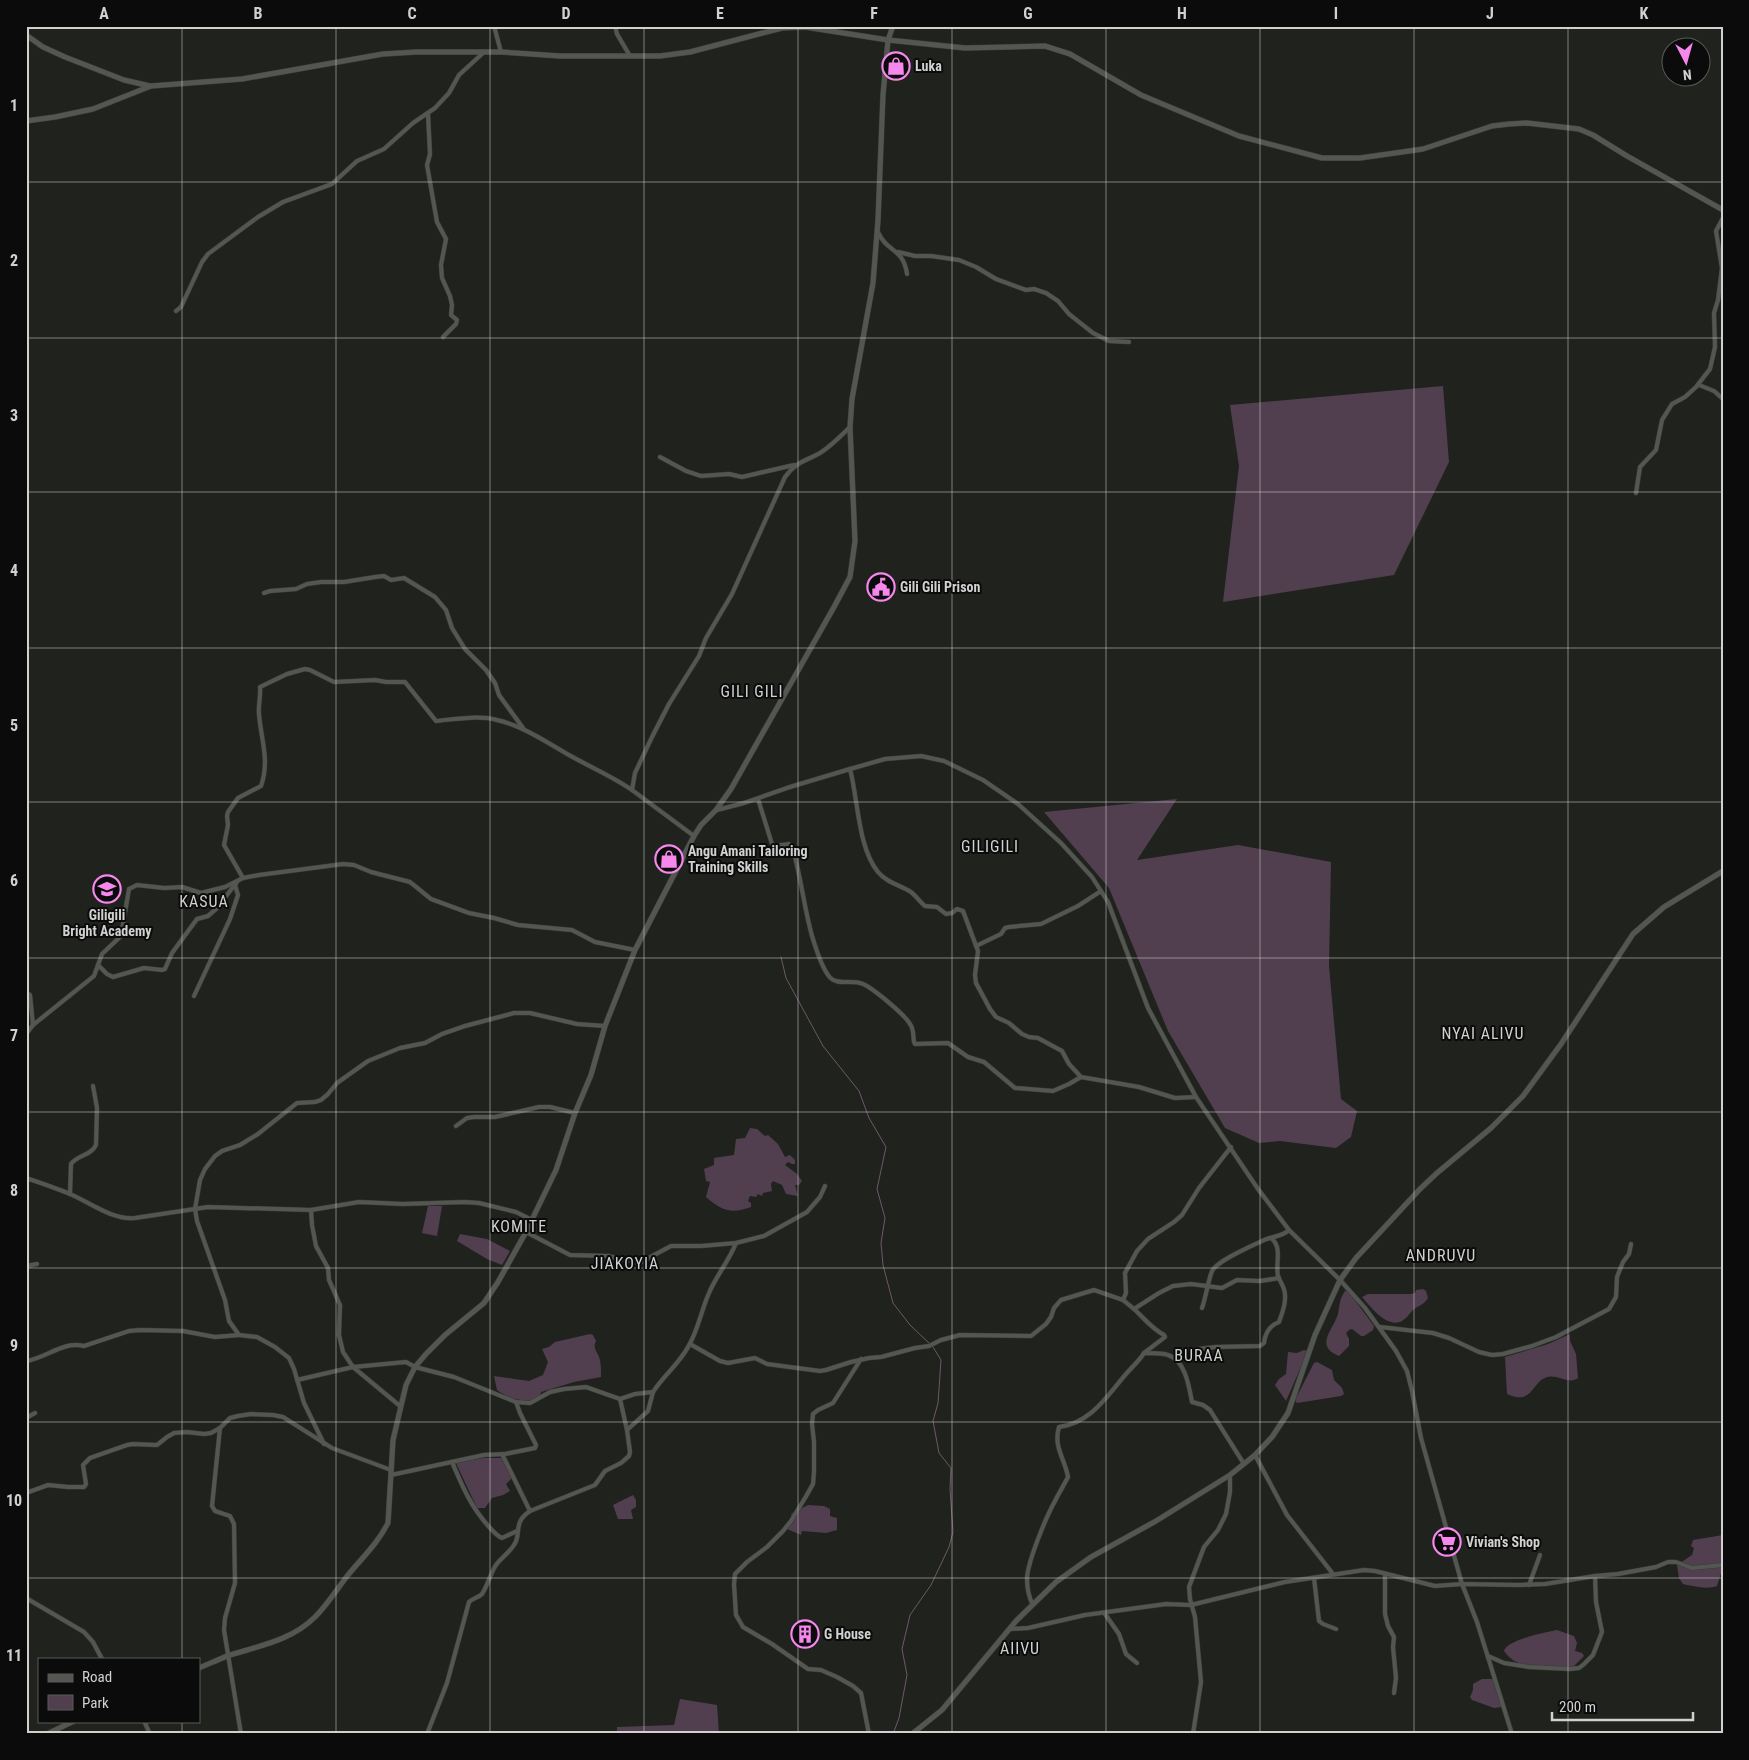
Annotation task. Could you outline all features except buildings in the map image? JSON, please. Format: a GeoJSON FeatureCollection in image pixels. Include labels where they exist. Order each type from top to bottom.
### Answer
{"type":"FeatureCollection","features":[{"type":"Feature","properties":{"kind":"street"},"geometry":{"type":"LineString","coordinates":[[494,26],[501,52]]}},
{"type":"Feature","properties":{"kind":"street"},"geometry":{"type":"LineString","coordinates":[[616,26],[617,34],[630,56]]}},
{"type":"Feature","properties":{"kind":"street"},"geometry":{"type":"LineString","coordinates":[[774,26],[782,28]]}},
{"type":"Feature","properties":{"kind":"street"},"geometry":{"type":"LineString","coordinates":[[830,26],[836,31]]}},
{"type":"Feature","properties":{"kind":"street"},"geometry":{"type":"LineString","coordinates":[[200,1668],[228,1656],[279,1640],[296,1632],[314,1619],[382,1534],[388,1523],[393,1440],[406,1385],[415,1368],[445,1335],[484,1303],[526,1232],[556,1170],[575,1113],[591,1075],[605,1026],[635,950],[694,836],[731,789],[850,576],[855,541],[850,427],[852,400],[873,283],[883,95],[888,40],[893,26]]}},
{"type":"Feature","properties":{"kind":"street"},"geometry":{"type":"LineString","coordinates":[[26,35],[43,47],[65,57],[124,80],[151,86],[242,79],[286,73],[383,54],[501,52],[560,56],[660,56],[690,52],[782,28],[805,27],[888,40],[965,48],[1045,46],[1070,54],[1141,95],[1239,136],[1322,158],[1360,158],[1423,149],[1492,126],[1508,124],[1527,123],[1579,129],[1723,210]]}},
{"type":"Feature","properties":{"kind":"street"},"geometry":{"type":"LineString","coordinates":[[176,311],[181,307],[202,262],[208,254],[258,217],[283,202],[332,184],[357,161],[384,149],[413,123],[428,114],[449,93],[459,75],[483,53]]}},
{"type":"Feature","properties":{"kind":"street"},"geometry":{"type":"LineString","coordinates":[[26,121],[93,109],[151,86]]}},
{"type":"Feature","properties":{"kind":"street"},"geometry":{"type":"LineString","coordinates":[[428,114],[430,154],[427,165],[437,222],[446,239],[441,265],[442,278],[450,296],[452,315],[457,320],[456,324],[443,337]]}},
{"type":"Feature","properties":{"kind":"street"},"geometry":{"type":"LineString","coordinates":[[1636,493],[1640,467],[1656,450],[1662,420],[1672,404],[1685,397],[1699,385],[1710,368],[1715,347],[1714,313],[1718,300],[1722,268],[1716,231],[1723,218]]}},
{"type":"Feature","properties":{"kind":"street"},"geometry":{"type":"LineString","coordinates":[[877,230],[885,244],[898,252],[915,256],[932,256],[959,260],[976,267],[996,280],[1026,290],[1034,289],[1040,291],[1051,296],[1081,324],[1103,339],[1115,342],[1129,342]]}},
{"type":"Feature","properties":{"kind":"street"},"geometry":{"type":"LineString","coordinates":[[898,252],[906,266],[907,274]]}},
{"type":"Feature","properties":{"kind":"street"},"geometry":{"type":"LineString","coordinates":[[1699,385],[1714,391],[1723,399]]}},
{"type":"Feature","properties":{"kind":"street"},"geometry":{"type":"LineString","coordinates":[[660,457],[699,476],[728,474],[742,477],[794,465],[821,452],[850,427]]}},
{"type":"Feature","properties":{"kind":"street"},"geometry":{"type":"LineString","coordinates":[[632,790],[636,773],[657,727],[732,594],[778,492],[794,465]]}},
{"type":"Feature","properties":{"kind":"street"},"geometry":{"type":"LineString","coordinates":[[264,593],[296,589],[307,584],[344,582],[374,576],[384,576],[391,580],[404,578],[416,584],[435,597],[446,610],[452,628],[465,649],[486,670],[495,683],[499,695],[523,728]]}},
{"type":"Feature","properties":{"kind":"street"},"geometry":{"type":"LineString","coordinates":[[243,878],[224,845],[228,812],[238,798],[251,793],[261,786],[265,775],[265,758],[259,716],[260,686],[287,674],[305,670],[310,670],[334,682],[400,681],[408,685],[436,720],[496,719],[523,728],[632,790],[694,836]]}},
{"type":"Feature","properties":{"kind":"street"},"geometry":{"type":"LineString","coordinates":[[716,810],[758,799],[850,768],[885,759],[921,756],[944,761],[983,780],[1018,804],[1061,843],[1092,877],[1112,911],[1148,1008],[1196,1097],[1258,1189],[1289,1230],[1340,1280],[1365,1308],[1396,1351],[1410,1380],[1423,1445],[1462,1584],[1472,1606],[1512,1734]]}},
{"type":"Feature","properties":{"kind":"street"},"geometry":{"type":"LineString","coordinates":[[850,768],[865,844],[876,870],[887,880],[912,893],[925,906],[937,907],[946,914],[952,913],[957,909],[963,911],[976,946],[978,960],[975,975],[976,983],[996,1017],[1009,1023],[1022,1034],[1038,1038],[1062,1051],[1081,1077],[1139,1087],[1175,1098],[1196,1097]]}},
{"type":"Feature","properties":{"kind":"street"},"geometry":{"type":"LineString","coordinates":[[758,799],[772,844],[779,846],[789,844],[793,849],[802,885],[807,920],[824,968],[831,979],[840,982],[859,982],[866,985],[911,1024],[914,1042],[920,1044],[948,1044],[968,1057],[984,1062],[1015,1088],[1053,1091],[1081,1077]]}},
{"type":"Feature","properties":{"kind":"street"},"geometry":{"type":"LineString","coordinates":[[98,965],[111,977],[144,968],[162,970],[197,919],[208,916],[216,909],[243,878],[296,869],[321,868],[343,864],[354,865],[371,872],[410,882],[431,899],[469,913],[518,925],[572,930],[595,942],[635,950]]}},
{"type":"Feature","properties":{"kind":"street"},"geometry":{"type":"LineString","coordinates":[[912,1734],[942,1710],[1010,1629],[1056,1582],[1091,1557],[1156,1521],[1230,1475],[1255,1455],[1272,1438],[1288,1413],[1315,1335],[1340,1280],[1356,1258],[1420,1189],[1491,1128],[1523,1096],[1561,1044],[1633,934],[1664,907],[1723,871]]}},
{"type":"Feature","properties":{"kind":"street"},"geometry":{"type":"LineString","coordinates":[[26,1034],[33,1025],[94,976],[102,954],[121,936],[129,889],[136,885],[164,888],[182,887],[201,893],[236,884]]}},
{"type":"Feature","properties":{"kind":"street"},"geometry":{"type":"LineString","coordinates":[[194,996],[230,919],[238,895],[236,884]]}},
{"type":"Feature","properties":{"kind":"street"},"geometry":{"type":"LineString","coordinates":[[976,946],[1001,934],[1005,928],[1041,924],[1078,906],[1101,891]]}},
{"type":"Feature","properties":{"kind":"street"},"geometry":{"type":"LineString","coordinates":[[26,992],[30,995],[33,1025]]}},
{"type":"Feature","properties":{"kind":"street"},"geometry":{"type":"LineString","coordinates":[[239,1335],[228,1321],[226,1300],[198,1228],[195,1209],[200,1180],[205,1169],[215,1156],[222,1151],[240,1145],[258,1134],[298,1103],[321,1100],[337,1083],[368,1061],[400,1048],[425,1043],[442,1034],[465,1026],[514,1013],[535,1013],[576,1024],[605,1026]]}},
{"type":"Feature","properties":{"kind":"street"},"geometry":{"type":"LineString","coordinates":[[70,1194],[71,1164],[73,1160],[88,1154],[96,1145],[97,1108],[92,1086]]}},
{"type":"Feature","properties":{"kind":"street"},"geometry":{"type":"LineString","coordinates":[[456,1126],[467,1118],[474,1116],[503,1116],[539,1107],[550,1107],[575,1113]]}},
{"type":"Feature","properties":{"kind":"street"},"geometry":{"type":"LineString","coordinates":[[1123,1300],[1126,1293],[1125,1273],[1137,1252],[1148,1240],[1182,1215],[1199,1188],[1231,1148]]}},
{"type":"Feature","properties":{"kind":"street"},"geometry":{"type":"LineString","coordinates":[[26,1178],[70,1194],[124,1218],[224,1206],[311,1210],[359,1202],[403,1204],[465,1202],[479,1203],[516,1212],[532,1220]]}},
{"type":"Feature","properties":{"kind":"street"},"geometry":{"type":"LineString","coordinates":[[526,1232],[570,1255],[616,1257],[641,1262],[671,1246],[736,1243],[764,1236],[807,1212],[816,1202],[825,1186]]}},
{"type":"Feature","properties":{"kind":"street"},"geometry":{"type":"LineString","coordinates":[[311,1210],[316,1246],[328,1268],[329,1280],[340,1305],[341,1347],[352,1367],[400,1406]]}},
{"type":"Feature","properties":{"kind":"street"},"geometry":{"type":"LineString","coordinates":[[1202,1308],[1212,1272],[1217,1264],[1271,1238],[1287,1233],[1289,1230]]}},
{"type":"Feature","properties":{"kind":"street"},"geometry":{"type":"LineString","coordinates":[[1175,1359],[1178,1353],[1188,1350],[1263,1345],[1267,1332],[1279,1322],[1284,1310],[1284,1290],[1279,1278],[1277,1247],[1271,1238]]}},
{"type":"Feature","properties":{"kind":"street"},"geometry":{"type":"LineString","coordinates":[[626,1430],[648,1411],[653,1392],[690,1344],[709,1292],[736,1243]]}},
{"type":"Feature","properties":{"kind":"street"},"geometry":{"type":"LineString","coordinates":[[1380,1327],[1433,1333],[1479,1352],[1492,1355],[1532,1346],[1556,1337],[1609,1309],[1616,1297],[1617,1277],[1623,1262],[1629,1254],[1630,1244]]}},
{"type":"Feature","properties":{"kind":"street"},"geometry":{"type":"LineString","coordinates":[[26,1266],[37,1264]]}},
{"type":"Feature","properties":{"kind":"street"},"geometry":{"type":"LineString","coordinates":[[1134,1310],[1173,1286],[1188,1284],[1222,1288],[1237,1280],[1260,1281],[1279,1278]]}},
{"type":"Feature","properties":{"kind":"street"},"geometry":{"type":"LineString","coordinates":[[690,1344],[720,1361],[728,1363],[755,1358],[767,1364],[820,1371],[861,1360],[929,1346],[941,1340],[960,1335],[1032,1336],[1046,1324],[1054,1308],[1061,1300],[1094,1290],[1123,1300],[1144,1321],[1165,1337],[1144,1353],[1113,1391],[1086,1417],[1072,1424],[1059,1426],[1057,1437],[1059,1452],[1068,1477],[1052,1506],[1030,1564],[1027,1577],[1028,1594],[1033,1605]]}},
{"type":"Feature","properties":{"kind":"street"},"geometry":{"type":"LineString","coordinates":[[26,1361],[41,1357],[66,1346],[84,1346],[129,1331],[183,1332],[215,1337],[239,1335],[257,1337],[286,1354],[292,1364],[304,1402],[324,1444]]}},
{"type":"Feature","properties":{"kind":"street"},"geometry":{"type":"LineString","coordinates":[[1144,1353],[1168,1354],[1175,1359],[1186,1376],[1192,1402],[1203,1405],[1210,1410],[1244,1464]]}},
{"type":"Feature","properties":{"kind":"street"},"geometry":{"type":"LineString","coordinates":[[861,1360],[833,1404],[813,1414],[813,1484],[791,1522],[767,1547],[735,1574],[734,1584],[736,1615],[743,1627],[808,1669],[822,1670],[857,1689],[860,1693],[869,1734]]}},
{"type":"Feature","properties":{"kind":"street"},"geometry":{"type":"LineString","coordinates":[[297,1380],[352,1367],[406,1362],[415,1368],[454,1377],[516,1402],[530,1403],[550,1392],[564,1388],[586,1387],[620,1399],[653,1392]]}},
{"type":"Feature","properties":{"kind":"street"},"geometry":{"type":"LineString","coordinates":[[427,1734],[447,1683],[469,1602],[482,1593],[497,1563],[514,1546],[521,1520],[530,1511],[596,1485],[605,1471],[621,1463],[628,1456],[630,1452],[620,1399]]}},
{"type":"Feature","properties":{"kind":"street"},"geometry":{"type":"LineString","coordinates":[[26,1493],[48,1485],[68,1488],[84,1486],[86,1482],[83,1467],[90,1458],[133,1444],[157,1445],[174,1433],[211,1433],[220,1428],[230,1418],[251,1414],[273,1415],[284,1418],[324,1444],[391,1472],[536,1447],[516,1402]]}},
{"type":"Feature","properties":{"kind":"street"},"geometry":{"type":"LineString","coordinates":[[26,1418],[35,1413]]}},
{"type":"Feature","properties":{"kind":"street"},"geometry":{"type":"LineString","coordinates":[[220,1428],[212,1506],[215,1511],[230,1516],[234,1524],[235,1583],[225,1622],[228,1656],[241,1734]]}},
{"type":"Feature","properties":{"kind":"street"},"geometry":{"type":"LineString","coordinates":[[502,1454],[530,1511]]}},
{"type":"Feature","properties":{"kind":"street"},"geometry":{"type":"LineString","coordinates":[[1255,1455],[1287,1515],[1333,1574]]}},
{"type":"Feature","properties":{"kind":"street"},"geometry":{"type":"LineString","coordinates":[[452,1462],[467,1498],[476,1512],[497,1535],[502,1538],[517,1531]]}},
{"type":"Feature","properties":{"kind":"street"},"geometry":{"type":"LineString","coordinates":[[1193,1734],[1201,1682],[1195,1617],[1189,1593],[1190,1582],[1204,1547],[1218,1530],[1226,1514],[1230,1492],[1230,1475]]}},
{"type":"Feature","properties":{"kind":"street"},"geometry":{"type":"LineString","coordinates":[[1529,1585],[1540,1555]]}},
{"type":"Feature","properties":{"kind":"street"},"geometry":{"type":"LineString","coordinates":[[1010,1629],[1028,1628],[1068,1618],[1166,1604],[1191,1605],[1285,1582],[1364,1570],[1428,1585],[1529,1585],[1618,1574],[1656,1567],[1668,1562],[1676,1562],[1692,1568],[1723,1565]]}},
{"type":"Feature","properties":{"kind":"street"},"geometry":{"type":"LineString","coordinates":[[1384,1574],[1386,1588],[1384,1597],[1385,1614],[1394,1638],[1396,1678],[1394,1693]]}},
{"type":"Feature","properties":{"kind":"street"},"geometry":{"type":"LineString","coordinates":[[1488,1656],[1504,1664],[1529,1667],[1580,1668],[1593,1655],[1602,1632],[1596,1602],[1595,1576]]}},
{"type":"Feature","properties":{"kind":"street"},"geometry":{"type":"LineString","coordinates":[[1314,1578],[1319,1620],[1323,1624],[1336,1629]]}},
{"type":"Feature","properties":{"kind":"street"},"geometry":{"type":"LineString","coordinates":[[26,1598],[84,1632],[93,1642],[101,1658]]}},
{"type":"Feature","properties":{"kind":"street"},"geometry":{"type":"LineString","coordinates":[[1105,1614],[1119,1634],[1126,1654],[1137,1663]]}},
{"type":"Feature","properties":{"kind":"street"},"geometry":{"type":"LineString","coordinates":[[47,1734],[72,1722]]}},
{"type":"Feature","properties":{"kind":"street"},"geometry":{"type":"LineString","coordinates":[[144,1722],[150,1734]]}},
{"type":"Feature","properties":{"kind":"green space"},"geometry":{"type":"Polygon","coordinates":[[[1443,386],[1449,462],[1394,575],[1223,602],[1239,466],[1230,405],[1443,386]]]}},
{"type":"Feature","properties":{"kind":"green space"},"geometry":{"type":"Polygon","coordinates":[[[1177,799],[1137,860],[1238,845],[1331,862],[1329,966],[1341,1099],[1357,1111],[1351,1137],[1336,1148],[1280,1141],[1259,1143],[1225,1128],[1168,1031],[1109,888],[1044,812],[1177,799]]]}},
{"type":"Feature","properties":{"kind":"green space"},"geometry":{"type":"Polygon","coordinates":[[[750,1128],[757,1129],[765,1136],[768,1135],[778,1144],[785,1157],[790,1155],[795,1160],[795,1164],[788,1162],[785,1165],[797,1174],[802,1181],[799,1185],[795,1185],[798,1196],[786,1194],[782,1185],[773,1181],[771,1184],[772,1191],[763,1193],[762,1196],[758,1194],[756,1197],[750,1196],[748,1201],[751,1203],[751,1207],[732,1211],[727,1210],[706,1197],[710,1182],[706,1181],[704,1169],[714,1165],[714,1158],[734,1155],[736,1139],[745,1138],[750,1128]]]}},
{"type":"Feature","properties":{"kind":"green space"},"geometry":{"type":"Polygon","coordinates":[[[428,1206],[442,1206],[437,1236],[422,1233],[428,1206]]]}},
{"type":"Feature","properties":{"kind":"green space"},"geometry":{"type":"Polygon","coordinates":[[[460,1234],[487,1239],[510,1251],[502,1265],[487,1259],[457,1241],[460,1234]]]}},
{"type":"Feature","properties":{"kind":"green space"},"geometry":{"type":"Polygon","coordinates":[[[1423,1289],[1426,1291],[1427,1300],[1403,1320],[1396,1323],[1379,1315],[1362,1297],[1368,1294],[1411,1294],[1415,1293],[1416,1290],[1423,1289]]]}},
{"type":"Feature","properties":{"kind":"green space"},"geometry":{"type":"Polygon","coordinates":[[[1345,1291],[1348,1291],[1374,1326],[1373,1330],[1364,1336],[1361,1336],[1352,1329],[1349,1330],[1346,1333],[1349,1339],[1349,1346],[1339,1356],[1332,1352],[1326,1343],[1345,1291]]]}},
{"type":"Feature","properties":{"kind":"green space"},"geometry":{"type":"Polygon","coordinates":[[[590,1334],[593,1335],[596,1341],[595,1346],[600,1360],[601,1377],[574,1382],[541,1392],[539,1399],[528,1401],[507,1396],[497,1390],[494,1376],[529,1381],[543,1375],[548,1362],[542,1349],[549,1347],[555,1342],[590,1334]]]}},
{"type":"Feature","properties":{"kind":"green space"},"geometry":{"type":"Polygon","coordinates":[[[1570,1334],[1570,1341],[1576,1354],[1578,1378],[1567,1380],[1551,1376],[1538,1383],[1527,1395],[1516,1397],[1507,1394],[1505,1357],[1548,1344],[1570,1334]]]}},
{"type":"Feature","properties":{"kind":"green space"},"geometry":{"type":"Polygon","coordinates":[[[1304,1350],[1308,1351],[1286,1401],[1275,1385],[1286,1374],[1288,1352],[1297,1353],[1304,1350]]]}},
{"type":"Feature","properties":{"kind":"green space"},"geometry":{"type":"Polygon","coordinates":[[[1317,1362],[1332,1370],[1334,1380],[1342,1388],[1344,1394],[1297,1403],[1295,1400],[1314,1363],[1317,1362]]]}},
{"type":"Feature","properties":{"kind":"green space"},"geometry":{"type":"Polygon","coordinates":[[[483,1458],[503,1458],[513,1477],[506,1484],[510,1491],[492,1498],[485,1508],[477,1508],[456,1463],[483,1458]]]}},
{"type":"Feature","properties":{"kind":"green space"},"geometry":{"type":"Polygon","coordinates":[[[633,1495],[636,1500],[636,1507],[631,1510],[633,1519],[618,1519],[613,1505],[633,1495]]]}},
{"type":"Feature","properties":{"kind":"green space"},"geometry":{"type":"Polygon","coordinates":[[[808,1505],[824,1506],[830,1509],[830,1516],[837,1518],[837,1530],[826,1533],[802,1531],[801,1535],[787,1529],[794,1521],[791,1514],[808,1505]]]}},
{"type":"Feature","properties":{"kind":"green space"},"geometry":{"type":"Polygon","coordinates":[[[1723,1535],[1723,1567],[1717,1586],[1704,1588],[1683,1584],[1679,1578],[1677,1565],[1692,1555],[1694,1548],[1691,1546],[1693,1540],[1723,1535]]]}},
{"type":"Feature","properties":{"kind":"green space"},"geometry":{"type":"Polygon","coordinates":[[[1557,1630],[1574,1636],[1577,1643],[1575,1651],[1582,1653],[1584,1656],[1574,1666],[1568,1668],[1533,1667],[1516,1662],[1504,1651],[1512,1643],[1519,1640],[1557,1630]]]}},
{"type":"Feature","properties":{"kind":"green space"},"geometry":{"type":"Polygon","coordinates":[[[1482,1679],[1493,1679],[1502,1704],[1501,1707],[1494,1708],[1472,1700],[1470,1697],[1473,1684],[1482,1679]]]}},
{"type":"Feature","properties":{"kind":"green space"},"geometry":{"type":"Polygon","coordinates":[[[680,1699],[717,1705],[719,1734],[617,1734],[617,1727],[674,1725],[680,1699]]]}},
{"type":"Feature","properties":{"kind":"waterway"},"geometry":{"type":"LineString","coordinates":[[781,957],[786,978],[823,1046],[859,1091],[869,1118],[886,1147],[877,1189],[885,1218],[881,1243],[883,1265],[893,1303],[910,1325],[930,1344]]}},
{"type":"Feature","properties":{"kind":"waterway"},"geometry":{"type":"LineString","coordinates":[[893,1734],[899,1718],[907,1675],[902,1649],[910,1615],[931,1585],[949,1547],[953,1532],[950,1489],[951,1468],[939,1453],[933,1421],[938,1403],[941,1360],[933,1347]]}},
{"type":"Feature","properties":{"kind":"place","name":"Luka"},"geometry":{"type":"Point","coordinates":[896,66]}},
{"type":"Feature","properties":{"kind":"place","name":"Gili Gili Prison"},"geometry":{"type":"Point","coordinates":[881,587]}},
{"type":"Feature","properties":{"kind":"place","name":"Angu Amani Tailoring Training Skills"},"geometry":{"type":"Point","coordinates":[669,859]}},
{"type":"Feature","properties":{"kind":"place","name":"Giligili Bright Academy"},"geometry":{"type":"Point","coordinates":[107,889]}},
{"type":"Feature","properties":{"kind":"place","name":"Vivian's Shop"},"geometry":{"type":"Point","coordinates":[1447,1542]}},
{"type":"Feature","properties":{"kind":"place","name":"G House"},"geometry":{"type":"Point","coordinates":[805,1634]}},
{"type":"Feature","properties":{"kind":"district","name":"GILI GILI"},"geometry":{"type":"Point","coordinates":[752,691]}},
{"type":"Feature","properties":{"kind":"district","name":"GILIGILI"},"geometry":{"type":"Point","coordinates":[990,846]}},
{"type":"Feature","properties":{"kind":"district","name":"KASUA"},"geometry":{"type":"Point","coordinates":[204,901]}},
{"type":"Feature","properties":{"kind":"district","name":"NYAI ALIVU"},"geometry":{"type":"Point","coordinates":[1483,1033]}},
{"type":"Feature","properties":{"kind":"district","name":"KOMITE"},"geometry":{"type":"Point","coordinates":[519,1226]}},
{"type":"Feature","properties":{"kind":"district","name":"ANDRUVU"},"geometry":{"type":"Point","coordinates":[1441,1255]}},
{"type":"Feature","properties":{"kind":"district","name":"JIAKOYIA"},"geometry":{"type":"Point","coordinates":[625,1263]}},
{"type":"Feature","properties":{"kind":"district","name":"BURAA"},"geometry":{"type":"Point","coordinates":[1199,1355]}},
{"type":"Feature","properties":{"kind":"district","name":"AIIVU"},"geometry":{"type":"Point","coordinates":[1020,1648]}}]}
